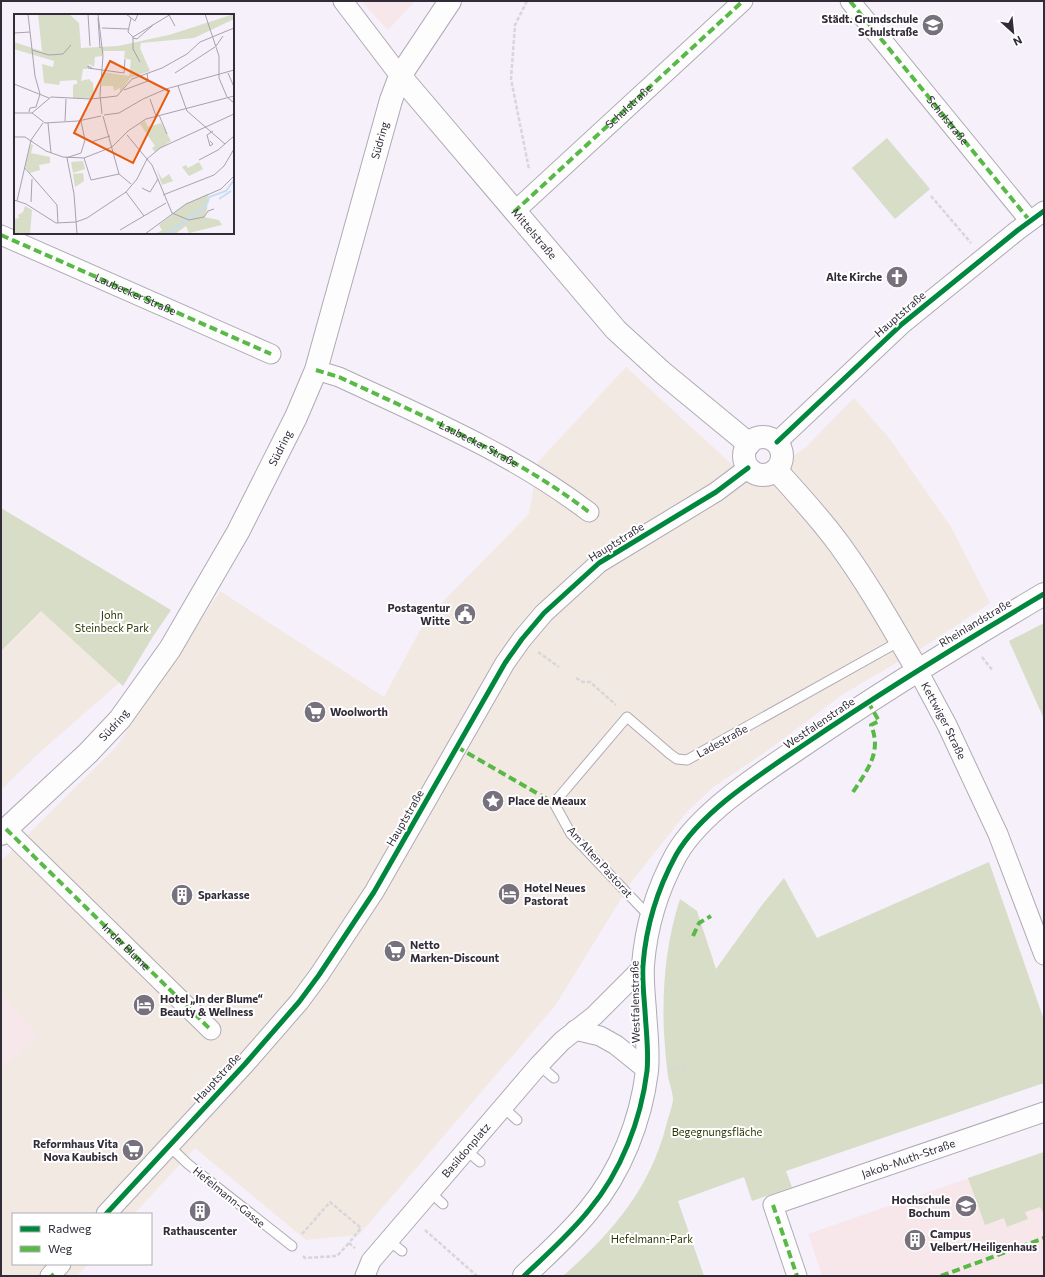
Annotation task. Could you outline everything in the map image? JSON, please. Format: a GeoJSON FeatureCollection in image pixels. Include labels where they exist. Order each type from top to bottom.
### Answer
{"type":"FeatureCollection","features":[{"type":"Feature","properties":{"kind":"street","name":"Mittelstraße"},"geometry":{"type":"LineString","coordinates":[[343,1],[400,76],[514,212],[616,330],[634,348],[749,444]]}},
{"type":"Feature","properties":{"kind":"street","name":"Südring"},"geometry":{"type":"LineString","coordinates":[[4,831],[88,753],[120,719],[170,649],[238,532],[296,417],[316,370],[391,100],[400,76],[450,1]]}},
{"type":"Feature","properties":{"kind":"street","name":"Schulstraße"},"geometry":{"type":"LineString","coordinates":[[514,212],[535,191],[743,1]]}},
{"type":"Feature","properties":{"kind":"street","name":"Schulstraße"},"geometry":{"type":"LineString","coordinates":[[850,1],[1037,216]]}},
{"type":"Feature","properties":{"kind":"street","name":"Hauptstraße"},"geometry":{"type":"LineString","coordinates":[[776,442],[902,324],[983,257],[1037,216]]}},
{"type":"Feature","properties":{"kind":"street","name":"Laubecker Straße"},"geometry":{"type":"LineString","coordinates":[[1,235],[271,354]]}},
{"type":"Feature","properties":{"kind":"street","name":"Laubecker Straße"},"geometry":{"type":"LineString","coordinates":[[316,370],[339,377],[480,442],[569,496],[589,512]]}},
{"type":"Feature","properties":{"kind":"street"},"geometry":{"type":"LineString","coordinates":[[759,438],[765,438],[776,442],[782,453],[780,465],[776,470],[765,475],[753,472],[748,468],[744,456],[749,444],[759,438]]}},
{"type":"Feature","properties":{"kind":"street","name":"Hauptstraße"},"geometry":{"type":"LineString","coordinates":[[107,1213],[168,1145],[245,1064],[299,1002],[319,975],[374,892],[506,663],[522,639],[544,613],[599,563],[710,496],[748,468]]}},
{"type":"Feature","properties":{"kind":"street","name":"Kettwiger Straße"},"geometry":{"type":"LineString","coordinates":[[776,470],[808,504],[839,545],[867,585],[918,671],[947,725],[998,834],[1044,955]]}},
{"type":"Feature","properties":{"kind":"street","name":"Rheinlandstraße"},"geometry":{"type":"LineString","coordinates":[[918,671],[1044,594]]}},
{"type":"Feature","properties":{"kind":"street","name":"Westfalenstraße"},"geometry":{"type":"LineString","coordinates":[[524,1276],[588,1212],[611,1180],[637,1120],[647,1070],[643,967],[651,917],[665,877],[677,853],[694,830],[708,815],[767,770],[868,702],[918,671]]}},
{"type":"Feature","properties":{"kind":"street","name":"In der Blume"},"geometry":{"type":"LineString","coordinates":[[4,831],[210,1030]]}},
{"type":"Feature","properties":{"kind":"street","name":"Basildonplatz"},"geometry":{"type":"LineString","coordinates":[[368,1268],[395,1246],[409,1217],[437,1198],[466,1150],[539,1065],[575,1030],[594,1016],[643,967]]}},
{"type":"Feature","properties":{"kind":"street"},"geometry":{"type":"LineString","coordinates":[[575,1030],[600,1036],[616,1045],[647,1070]]}},
{"type":"Feature","properties":{"kind":"street","name":"Jakob-Muth-Straße"},"geometry":{"type":"LineString","coordinates":[[797,1276],[773,1205],[1044,1112]]}},
{"type":"Feature","properties":{"kind":"street"},"geometry":{"type":"LineString","coordinates":[[50,1276],[60,1265]]}},
{"type":"Feature","properties":{"kind":"lane","name":"Ladestraße"},"geometry":{"type":"LineString","coordinates":[[628,717],[670,754],[677,759],[687,760],[900,641]]}},
{"type":"Feature","properties":{"kind":"lane","name":"Am Alten Pastorat"},"geometry":{"type":"LineString","coordinates":[[628,717],[554,803],[571,834],[651,917]]}},
{"type":"Feature","properties":{"kind":"lane"},"geometry":{"type":"LineString","coordinates":[[539,1065],[554,1078]]}},
{"type":"Feature","properties":{"kind":"lane"},"geometry":{"type":"LineString","coordinates":[[503,1107],[517,1120]]}},
{"type":"Feature","properties":{"kind":"lane","name":"Hefelmann-Gasse"},"geometry":{"type":"LineString","coordinates":[[168,1145],[188,1164],[292,1246]]}},
{"type":"Feature","properties":{"kind":"lane"},"geometry":{"type":"LineString","coordinates":[[466,1150],[480,1162]]}},
{"type":"Feature","properties":{"kind":"path"},"geometry":{"type":"LineString","coordinates":[[527,1],[515,25],[511,79],[518,119],[535,191]]}},
{"type":"Feature","properties":{"kind":"path"},"geometry":{"type":"LineString","coordinates":[[931,196],[983,257]]}},
{"type":"Feature","properties":{"kind":"path"},"geometry":{"type":"LineString","coordinates":[[576,678],[584,682],[590,682],[628,717]]}},
{"type":"Feature","properties":{"kind":"path"},"geometry":{"type":"LineString","coordinates":[[330,1202],[361,1228],[349,1243],[337,1256],[305,1258],[292,1246],[330,1202]]}},
{"type":"Feature","properties":{"kind":"path"},"geometry":{"type":"LineString","coordinates":[[409,1217],[477,1276]]}},
{"type":"Feature","properties":{"kind":"path"},"geometry":{"type":"LineString","coordinates":[[349,1243],[368,1268]]}},
{"type":"Feature","properties":{"kind":"shaded area"},"geometry":{"type":"Polygon","coordinates":[[[361,1],[415,1],[388,30],[361,1]]]}},
{"type":"Feature","properties":{"kind":"shaded area"},"geometry":{"type":"Polygon","coordinates":[[[626,367],[752,483],[805,448],[854,398],[889,438],[951,527],[990,603],[925,646],[842,695],[764,753],[712,788],[686,813],[632,881],[555,1006],[359,1235],[306,1240],[195,1148],[135,1213],[12,1213],[12,1265],[87,1265],[77,1276],[1,1276],[1,1069],[37,1037],[1,993],[1,861],[116,747],[220,591],[384,697],[426,619],[529,514],[538,462],[626,367]]]}},
{"type":"Feature","properties":{"kind":"shaded area"},"geometry":{"type":"Polygon","coordinates":[[[44,602],[126,677],[40,752],[1,790],[1,644],[44,602]]]}},
{"type":"Feature","properties":{"kind":"shaded area"},"geometry":{"type":"Polygon","coordinates":[[[1,993],[37,1037],[1,1069],[1,993]]]}},
{"type":"Feature","properties":{"kind":"shaded area","name":"Hochschule Bochum"},"geometry":{"type":"Polygon","coordinates":[[[1044,1152],[1044,1276],[822,1276],[808,1234],[1044,1152]]]}},
{"type":"Feature","properties":{"kind":"green space"},"geometry":{"type":"Polygon","coordinates":[[[887,138],[930,189],[895,219],[852,168],[887,138]]]}},
{"type":"Feature","properties":{"kind":"green space","name":"John Steinbeck Park"},"geometry":{"type":"Polygon","coordinates":[[[1,508],[171,610],[123,686],[41,611],[1,651],[1,508]]]}},
{"type":"Feature","properties":{"kind":"green space"},"geometry":{"type":"Polygon","coordinates":[[[1044,623],[1044,719],[1009,641],[1044,623]]]}},
{"type":"Feature","properties":{"kind":"green space"},"geometry":{"type":"Polygon","coordinates":[[[989,862],[1044,1020],[1044,1083],[786,1171],[792,1187],[752,1201],[744,1177],[678,1201],[704,1276],[563,1276],[597,1244],[626,1209],[650,1170],[659,1149],[673,1100],[666,1060],[664,1033],[664,982],[671,932],[680,899],[697,911],[716,969],[762,905],[784,878],[817,938],[989,862]]]}},
{"type":"Feature","properties":{"kind":"green space"},"geometry":{"type":"Polygon","coordinates":[[[1044,1152],[1044,1214],[1040,1207],[1025,1212],[1028,1219],[1007,1227],[1004,1218],[985,1225],[968,1178],[1044,1152]]]}},
{"type":"Feature","properties":{"kind":"marked path"},"geometry":{"type":"LineString","coordinates":[[514,212],[743,1]]}},
{"type":"Feature","properties":{"kind":"marked path"},"geometry":{"type":"LineString","coordinates":[[850,1],[1030,221]]}},
{"type":"Feature","properties":{"kind":"marked path"},"geometry":{"type":"LineString","coordinates":[[1,235],[271,354]]}},
{"type":"Feature","properties":{"kind":"marked path"},"geometry":{"type":"LineString","coordinates":[[316,370],[339,377],[436,422],[499,454],[560,491],[589,512]]}},
{"type":"Feature","properties":{"kind":"marked path"},"geometry":{"type":"LineString","coordinates":[[853,792],[864,776],[872,760],[874,752],[875,744],[871,725],[879,721],[868,702]]}},
{"type":"Feature","properties":{"kind":"marked path"},"geometry":{"type":"LineString","coordinates":[[457,747],[554,803]]}},
{"type":"Feature","properties":{"kind":"marked path"},"geometry":{"type":"LineString","coordinates":[[6,829],[211,1030]]}},
{"type":"Feature","properties":{"kind":"marked path"},"geometry":{"type":"LineString","coordinates":[[693,936],[699,923],[711,916]]}},
{"type":"Feature","properties":{"kind":"marked path"},"geometry":{"type":"LineString","coordinates":[[773,1205],[797,1276]]}},
{"type":"Feature","properties":{"kind":"marked path"},"geometry":{"type":"LineString","coordinates":[[941,1276],[1044,1238]]}},
{"type":"Feature","properties":{"kind":"cycle path"},"geometry":{"type":"LineString","coordinates":[[777,442],[902,324],[1018,230],[1044,211]]}},
{"type":"Feature","properties":{"kind":"cycle path"},"geometry":{"type":"LineString","coordinates":[[107,1213],[245,1064],[299,1002],[319,975],[374,892],[505,663],[522,639],[544,613],[599,563],[716,492],[748,468]]}},
{"type":"Feature","properties":{"kind":"cycle path"},"geometry":{"type":"LineString","coordinates":[[524,1276],[582,1219],[611,1179],[628,1145],[640,1108],[648,1064],[643,976],[647,936],[658,894],[676,855],[687,839],[717,808],[771,767],[834,724],[1044,594]]}},
{"type":"Feature","properties":{"kind":"place","name":"Städt. Grundschule Schulstraße"},"geometry":{"type":"Point","coordinates":[933,25]}},
{"type":"Feature","properties":{"kind":"place","name":"Alte Kirche"},"geometry":{"type":"Point","coordinates":[897,277]}},
{"type":"Feature","properties":{"kind":"place","name":"Postagentur Witte"},"geometry":{"type":"Point","coordinates":[465,614]}},
{"type":"Feature","properties":{"kind":"place","name":"Woolworth"},"geometry":{"type":"Point","coordinates":[315,712]}},
{"type":"Feature","properties":{"kind":"place","name":"Place de Meaux"},"geometry":{"type":"Point","coordinates":[493,801]}},
{"type":"Feature","properties":{"kind":"place","name":"Hotel Neues Pastorat"},"geometry":{"type":"Point","coordinates":[509,894]}},
{"type":"Feature","properties":{"kind":"place","name":"Sparkasse"},"geometry":{"type":"Point","coordinates":[182,895]}},
{"type":"Feature","properties":{"kind":"place","name":"Netto Marken-Discount"},"geometry":{"type":"Point","coordinates":[395,951]}},
{"type":"Feature","properties":{"kind":"place","name":"Hotel „In der Blume“ Beauty & Wellness"},"geometry":{"type":"Point","coordinates":[144,1005]}},
{"type":"Feature","properties":{"kind":"place","name":"Reformhaus Vita Nova Kaubisch"},"geometry":{"type":"Point","coordinates":[133,1150]}},
{"type":"Feature","properties":{"kind":"place","name":"Hochschule Bochum"},"geometry":{"type":"Point","coordinates":[966,1206]}},
{"type":"Feature","properties":{"kind":"place","name":"Rathauscenter"},"geometry":{"type":"Point","coordinates":[200,1211]}},
{"type":"Feature","properties":{"kind":"place","name":"Campus Velbert/Heiligenhaus"},"geometry":{"type":"Point","coordinates":[915,1240]}},
{"type":"Feature","properties":{"kind":"park label","name":"Begegnungsfläche"},"geometry":{"type":"Point","coordinates":[717,1132]}},
{"type":"Feature","properties":{"kind":"park label","name":"Hefelmann-Park"},"geometry":{"type":"Point","coordinates":[652,1239]}}]}
